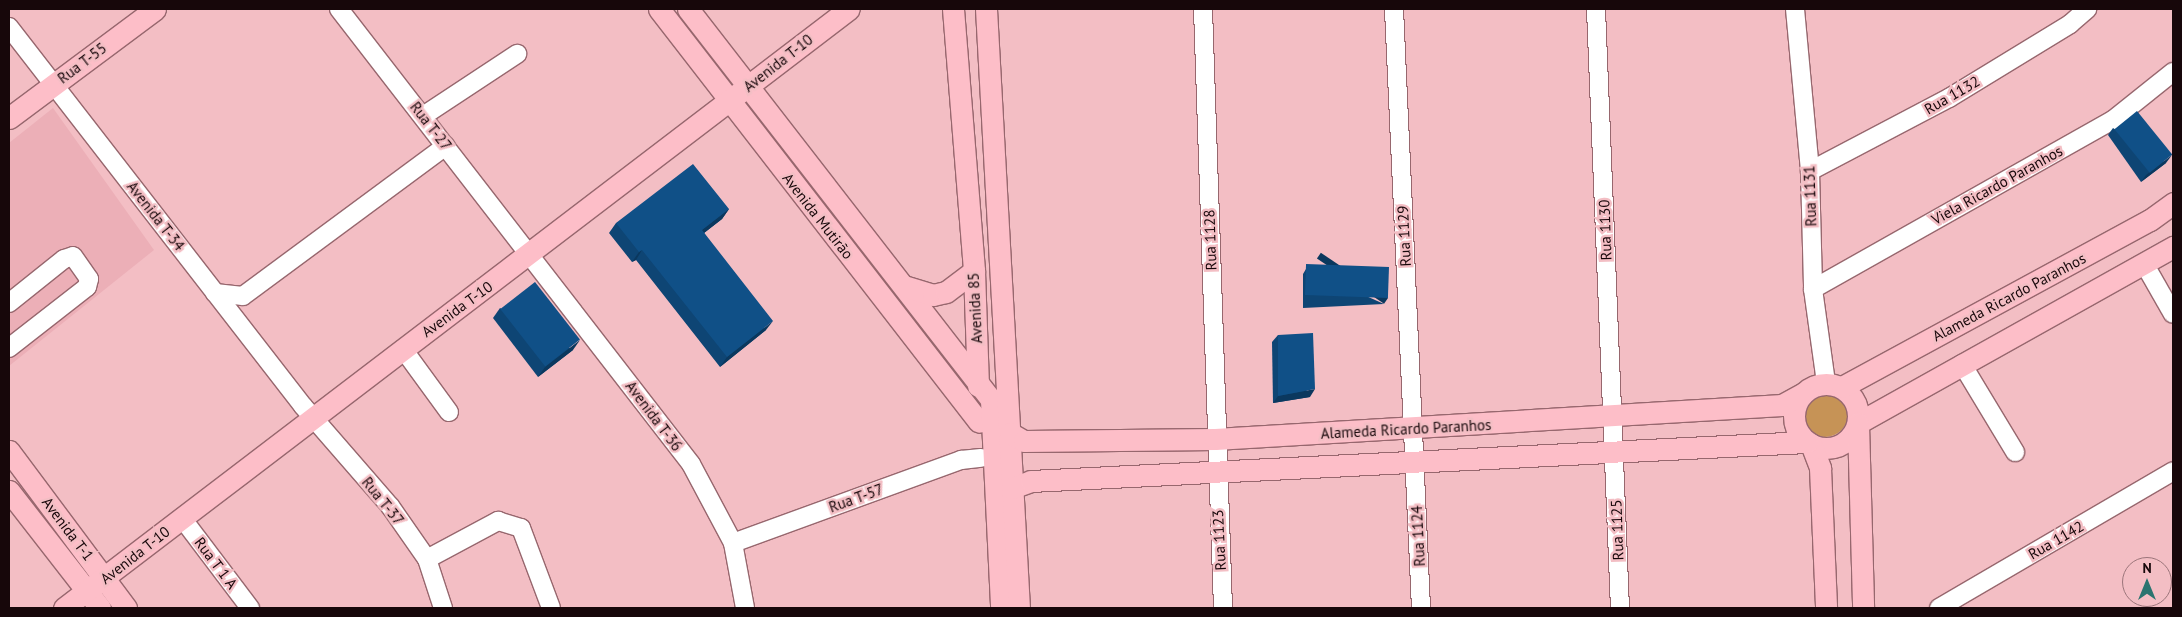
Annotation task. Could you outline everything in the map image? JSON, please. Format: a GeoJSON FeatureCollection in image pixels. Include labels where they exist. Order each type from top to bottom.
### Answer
{"type":"FeatureCollection","features":[{"type":"Feature","properties":{"kind":"main road","name":"Rua T-55"},"geometry":{"type":"LineString","coordinates":[[9,118],[155,9]]}},
{"type":"Feature","properties":{"kind":"main road","name":"Avenida Mutirão"},"geometry":{"type":"LineString","coordinates":[[659,9],[729,102],[979,422]]}},
{"type":"Feature","properties":{"kind":"main road","name":"Avenida Mutirão"},"geometry":{"type":"LineString","coordinates":[[688,9],[991,400],[1001,608]]}},
{"type":"Feature","properties":{"kind":"main road","name":"Avenida T-10"},"geometry":{"type":"LineString","coordinates":[[64,608],[182,518],[308,412],[403,349],[526,249],[729,102],[849,9]]}},
{"type":"Feature","properties":{"kind":"main road","name":"Avenida 85"},"geometry":{"type":"LineString","coordinates":[[953,9],[974,271],[980,458],[988,608]]}},
{"type":"Feature","properties":{"kind":"main road","name":"Avenida 85"},"geometry":{"type":"LineString","coordinates":[[986,9],[1019,608]]}},
{"type":"Feature","properties":{"kind":"main road","name":"Alameda Ricardo Paranhos"},"geometry":{"type":"LineString","coordinates":[[1834,385],[2150,220],[2173,203]]}},
{"type":"Feature","properties":{"kind":"main road"},"geometry":{"type":"LineString","coordinates":[[1012,488],[1031,481],[1216,471],[1809,443],[1825,448],[1840,446],[1851,437],[1858,424],[1962,364],[2145,265],[2173,247]]}},
{"type":"Feature","properties":{"kind":"main road"},"geometry":{"type":"LineString","coordinates":[[904,286],[933,295],[958,285],[974,271]]}},
{"type":"Feature","properties":{"kind":"main road"},"geometry":{"type":"LineString","coordinates":[[1826,608],[1820,468],[1809,443],[1799,434],[1794,414],[1802,394],[1817,384],[1834,385],[1853,396],[1859,409],[1863,608]]}},
{"type":"Feature","properties":{"kind":"main road","name":"Alameda Ricardo Paranhos"},"geometry":{"type":"LineString","coordinates":[[1010,433],[1024,441],[1215,439],[1782,405],[1802,394]]}},
{"type":"Feature","properties":{"kind":"main road","name":"Avenida T-1"},"geometry":{"type":"LineString","coordinates":[[9,451],[126,608]]}},
{"type":"Feature","properties":{"kind":"main road","name":"Avenida T-1"},"geometry":{"type":"LineString","coordinates":[[9,491],[100,608]]}},
{"type":"Feature","properties":{"kind":"street","name":"Rua T-27"},"geometry":{"type":"LineString","coordinates":[[339,9],[526,249]]}},
{"type":"Feature","properties":{"kind":"street","name":"Rua 1128"},"geometry":{"type":"LineString","coordinates":[[1203,9],[1216,471]]}},
{"type":"Feature","properties":{"kind":"street","name":"Rua 1129"},"geometry":{"type":"LineString","coordinates":[[1394,9],[1414,463]]}},
{"type":"Feature","properties":{"kind":"street","name":"Rua 1130"},"geometry":{"type":"LineString","coordinates":[[1596,9],[1614,451]]}},
{"type":"Feature","properties":{"kind":"street","name":"Rua 1131"},"geometry":{"type":"LineString","coordinates":[[1795,9],[1810,171],[1813,289],[1834,385]]}},
{"type":"Feature","properties":{"kind":"street","name":"Rua 1132"},"geometry":{"type":"LineString","coordinates":[[1810,171],[1949,98],[2070,24],[2087,9]]}},
{"type":"Feature","properties":{"kind":"street","name":"Avenida T-34"},"geometry":{"type":"LineString","coordinates":[[9,27],[308,412]]}},
{"type":"Feature","properties":{"kind":"street"},"geometry":{"type":"LineString","coordinates":[[423,116],[517,54]]}},
{"type":"Feature","properties":{"kind":"street","name":"Viela Ricardo Paranhos"},"geometry":{"type":"LineString","coordinates":[[1813,289],[2112,120],[2173,72]]}},
{"type":"Feature","properties":{"kind":"street"},"geometry":{"type":"LineString","coordinates":[[215,293],[243,296],[446,146]]}},
{"type":"Feature","properties":{"kind":"street","name":"Avenida T-36"},"geometry":{"type":"LineString","coordinates":[[526,249],[691,464],[733,544],[745,608]]}},
{"type":"Feature","properties":{"kind":"street"},"geometry":{"type":"LineString","coordinates":[[9,303],[64,259],[73,256],[89,279],[88,287],[9,348]]}},
{"type":"Feature","properties":{"kind":"street"},"geometry":{"type":"LineString","coordinates":[[2145,265],[2173,314]]}},
{"type":"Feature","properties":{"kind":"street"},"geometry":{"type":"LineString","coordinates":[[403,349],[449,412]]}},
{"type":"Feature","properties":{"kind":"street"},"geometry":{"type":"LineString","coordinates":[[1962,364],[2014,452]]}},
{"type":"Feature","properties":{"kind":"street","name":"Rua T-37"},"geometry":{"type":"LineString","coordinates":[[308,412],[390,506],[427,559],[443,608]]}},
{"type":"Feature","properties":{"kind":"street","name":"Rua 1125"},"geometry":{"type":"LineString","coordinates":[[1614,451],[1620,608]]}},
{"type":"Feature","properties":{"kind":"street","name":"Rua T-57"},"geometry":{"type":"LineString","coordinates":[[733,544],[961,460],[980,458]]}},
{"type":"Feature","properties":{"kind":"street","name":"Rua 1124"},"geometry":{"type":"LineString","coordinates":[[1414,463],[1421,608]]}},
{"type":"Feature","properties":{"kind":"street","name":"Rua 1123"},"geometry":{"type":"LineString","coordinates":[[1216,471],[1223,608]]}},
{"type":"Feature","properties":{"kind":"street","name":"Rua 1142"},"geometry":{"type":"LineString","coordinates":[[1938,608],[2173,471]]}},
{"type":"Feature","properties":{"kind":"street","name":"Rua T 1 A"},"geometry":{"type":"LineString","coordinates":[[182,518],[250,608]]}},
{"type":"Feature","properties":{"kind":"street"},"geometry":{"type":"LineString","coordinates":[[427,559],[498,521],[521,528],[551,608]]}},
{"type":"Feature","properties":{"kind":"shaded area"},"geometry":{"type":"Polygon","coordinates":[[[53,108],[154,250],[9,366],[9,143],[53,108]]]}},
{"type":"Feature","properties":{"kind":"shaded area"},"geometry":{"type":"Polygon","coordinates":[[[1825,391],[1838,395],[1844,401],[1848,414],[1844,427],[1838,433],[1825,437],[1812,433],[1806,427],[1802,414],[1806,401],[1812,395],[1825,391]]]}},
{"type":"Feature","properties":{"kind":"building"},"geometry":{"type":"Polygon","coordinates":[[[2137,111],[2172,155],[2150,173],[2114,129],[2137,111]]]}},
{"type":"Feature","properties":{"kind":"building"},"geometry":{"type":"Polygon","coordinates":[[[693,164],[729,209],[702,230],[773,321],[727,357],[642,250],[639,252],[616,223],[693,164]]]}},
{"type":"Feature","properties":{"kind":"building"},"geometry":{"type":"Polygon","coordinates":[[[1306,264],[1389,267],[1388,298],[1305,295],[1306,264]]]}},
{"type":"Feature","properties":{"kind":"building"},"geometry":{"type":"Polygon","coordinates":[[[535,282],[580,340],[545,367],[500,309],[535,282]]]}},
{"type":"Feature","properties":{"kind":"building"},"geometry":{"type":"Polygon","coordinates":[[[1313,333],[1315,389],[1278,396],[1278,335],[1313,333]]]}}]}
